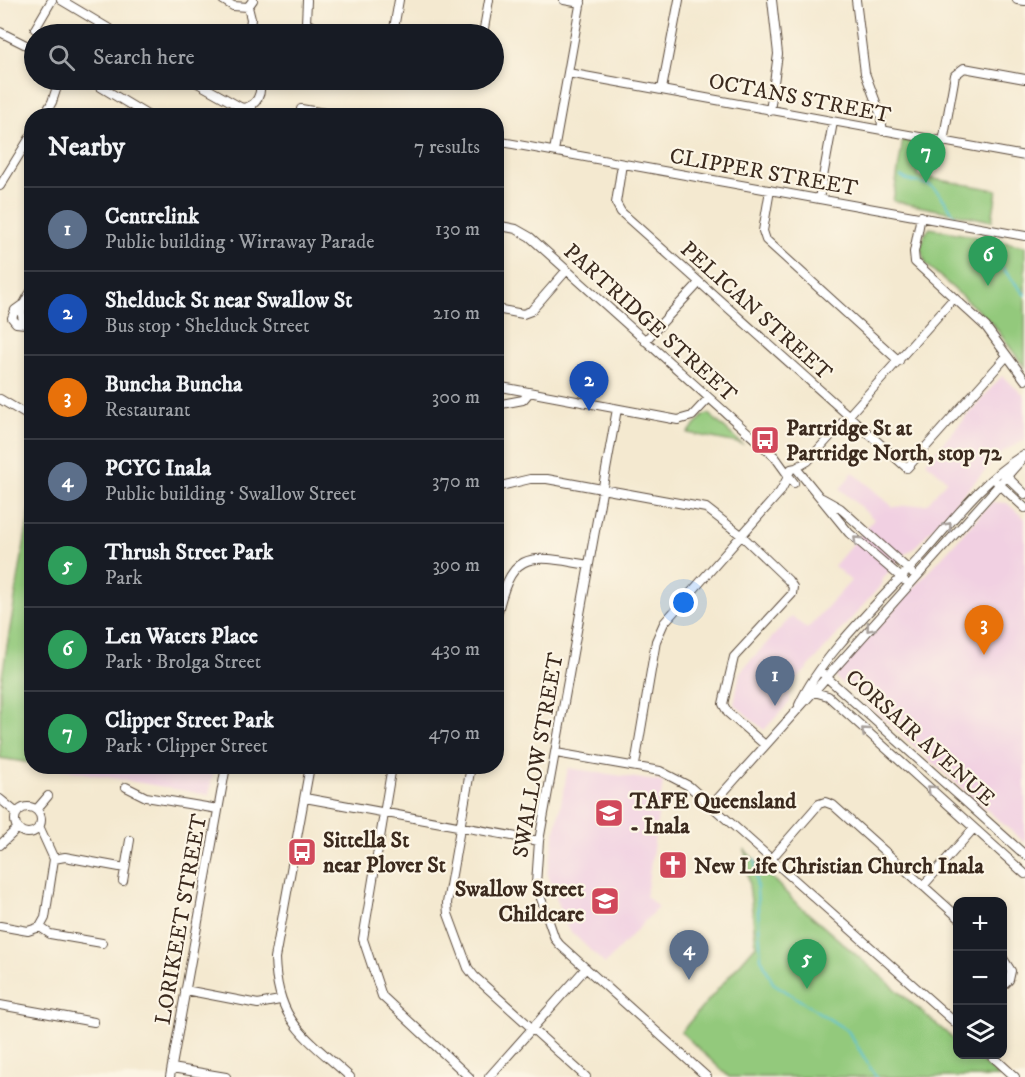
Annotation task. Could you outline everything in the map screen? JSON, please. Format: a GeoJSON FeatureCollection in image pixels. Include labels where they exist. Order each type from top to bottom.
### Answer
{"type":"FeatureCollection","features":[{"type":"Feature","properties":{"kind":"street"},"geometry":{"type":"LineString","coordinates":[[38,24],[52,0]]}},
{"type":"Feature","properties":{"kind":"street"},"geometry":{"type":"LineString","coordinates":[[62,0],[102,24]]}},
{"type":"Feature","properties":{"kind":"street"},"geometry":{"type":"LineString","coordinates":[[223,0],[233,6],[250,4],[250,24]]}},
{"type":"Feature","properties":{"kind":"street"},"geometry":{"type":"LineString","coordinates":[[307,0],[304,15],[308,24]]}},
{"type":"Feature","properties":{"kind":"street"},"geometry":{"type":"LineString","coordinates":[[395,24],[399,0]]}},
{"type":"Feature","properties":{"kind":"street"},"geometry":{"type":"LineString","coordinates":[[485,24],[489,0]]}},
{"type":"Feature","properties":{"kind":"street"},"geometry":{"type":"LineString","coordinates":[[554,151],[581,1],[564,0]]}},
{"type":"Feature","properties":{"kind":"street"},"geometry":{"type":"LineString","coordinates":[[662,89],[679,0]]}},
{"type":"Feature","properties":{"kind":"street"},"geometry":{"type":"LineString","coordinates":[[770,111],[778,54],[772,0]]}},
{"type":"Feature","properties":{"kind":"street"},"geometry":{"type":"LineString","coordinates":[[856,0],[865,73],[880,113],[883,131]]}},
{"type":"Feature","properties":{"kind":"street"},"geometry":{"type":"LineString","coordinates":[[1017,0],[1025,2]]}},
{"type":"Feature","properties":{"kind":"street"},"geometry":{"type":"LineString","coordinates":[[0,32],[24,45]]}},
{"type":"Feature","properties":{"kind":"street"},"geometry":{"type":"LineString","coordinates":[[0,40],[14,41]]}},
{"type":"Feature","properties":{"kind":"street"},"geometry":{"type":"LineString","coordinates":[[943,142],[955,75],[959,69],[1025,79]]}},
{"type":"Feature","properties":{"kind":"street","name":"OCTANS STREET"},"geometry":{"type":"LineString","coordinates":[[568,72],[770,111],[1025,156]]}},
{"type":"Feature","properties":{"kind":"street"},"geometry":{"type":"LineString","coordinates":[[49,108],[56,90]]}},
{"type":"Feature","properties":{"kind":"street"},"geometry":{"type":"LineString","coordinates":[[105,90],[134,108]]}},
{"type":"Feature","properties":{"kind":"street"},"geometry":{"type":"LineString","coordinates":[[209,90],[242,108],[251,105],[260,90]]}},
{"type":"Feature","properties":{"kind":"street"},"geometry":{"type":"LineString","coordinates":[[819,199],[833,122]]}},
{"type":"Feature","properties":{"kind":"street","name":"CLIPPER STREET"},"geometry":{"type":"LineString","coordinates":[[504,142],[1025,236]]}},
{"type":"Feature","properties":{"kind":"street"},"geometry":{"type":"LineString","coordinates":[[0,186],[24,147]]}},
{"type":"Feature","properties":{"kind":"street","name":"PELICAN STREET"},"geometry":{"type":"LineString","coordinates":[[622,164],[617,208],[698,284],[907,468],[1008,356]]}},
{"type":"Feature","properties":{"kind":"street"},"geometry":{"type":"LineString","coordinates":[[770,190],[763,231],[766,240],[898,361]]}},
{"type":"Feature","properties":{"kind":"street"},"geometry":{"type":"LineString","coordinates":[[921,216],[914,252],[915,262],[986,327],[1025,380]]}},
{"type":"Feature","properties":{"kind":"street","name":"PARTRIDGE STREET"},"geometry":{"type":"LineString","coordinates":[[504,227],[522,232],[816,494],[849,533],[909,584]]}},
{"type":"Feature","properties":{"kind":"street"},"geometry":{"type":"LineString","coordinates":[[504,310],[523,314],[531,311],[566,271]]}},
{"type":"Feature","properties":{"kind":"street"},"geometry":{"type":"LineString","coordinates":[[645,341],[698,284]]}},
{"type":"Feature","properties":{"kind":"street"},"geometry":{"type":"LineString","coordinates":[[635,765],[656,641],[664,623],[954,298]]}},
{"type":"Feature","properties":{"kind":"street"},"geometry":{"type":"LineString","coordinates":[[24,302],[21,315],[24,320]]}},
{"type":"Feature","properties":{"kind":"street"},"geometry":{"type":"LineString","coordinates":[[504,388],[686,420],[709,398]]}},
{"type":"Feature","properties":{"kind":"street"},"geometry":{"type":"LineString","coordinates":[[504,404],[523,400],[529,393]]}},
{"type":"Feature","properties":{"kind":"street"},"geometry":{"type":"LineString","coordinates":[[0,399],[24,413]]}},
{"type":"Feature","properties":{"kind":"street","name":"SWALLOW STREET"},"geometry":{"type":"LineString","coordinates":[[617,409],[539,841],[536,884],[555,939],[707,1077]]}},
{"type":"Feature","properties":{"kind":"street"},"geometry":{"type":"LineString","coordinates":[[711,806],[999,484],[1004,474],[1025,455]]}},
{"type":"Feature","properties":{"kind":"street"},"geometry":{"type":"LineString","coordinates":[[797,709],[820,670],[901,578],[992,477],[1004,474]]}},
{"type":"Feature","properties":{"kind":"street"},"geometry":{"type":"LineString","coordinates":[[1004,474],[1025,494]]}},
{"type":"Feature","properties":{"kind":"street"},"geometry":{"type":"LineString","coordinates":[[992,477],[1025,508]]}},
{"type":"Feature","properties":{"kind":"street"},"geometry":{"type":"LineString","coordinates":[[504,485],[530,479],[602,488],[706,508],[741,535],[793,587],[792,594],[734,657],[723,704],[728,713],[765,745]]}},
{"type":"Feature","properties":{"kind":"street","name":"PARTRIDGE STREET"},"geometry":{"type":"LineString","coordinates":[[816,494],[840,508],[916,576]]}},
{"type":"Feature","properties":{"kind":"street"},"geometry":{"type":"LineString","coordinates":[[504,591],[508,576],[518,565],[546,557],[588,565]]}},
{"type":"Feature","properties":{"kind":"street","name":"CORSAIR AVENUE"},"geometry":{"type":"LineString","coordinates":[[820,670],[1025,855]]}},
{"type":"Feature","properties":{"kind":"street"},"geometry":{"type":"LineString","coordinates":[[814,692],[828,696],[1025,874]]}},
{"type":"Feature","properties":{"kind":"street"},"geometry":{"type":"LineString","coordinates":[[845,713],[847,694]]}},
{"type":"Feature","properties":{"kind":"street"},"geometry":{"type":"LineString","coordinates":[[556,753],[635,765],[674,776],[711,806],[953,1021]]}},
{"type":"Feature","properties":{"kind":"street","name":"LORIKEET STREET"},"geometry":{"type":"LineString","coordinates":[[171,1072],[225,774]]}},
{"type":"Feature","properties":{"kind":"street"},"geometry":{"type":"LineString","coordinates":[[309,774],[274,958],[280,1000],[294,1026],[350,1077]]}},
{"type":"Feature","properties":{"kind":"street"},"geometry":{"type":"LineString","coordinates":[[391,774],[363,939],[382,996],[469,1077]]}},
{"type":"Feature","properties":{"kind":"street"},"geometry":{"type":"LineString","coordinates":[[470,774],[447,903],[448,914],[468,968],[586,1077]]}},
{"type":"Feature","properties":{"kind":"street"},"geometry":{"type":"LineString","coordinates":[[126,788],[146,797],[218,809]]}},
{"type":"Feature","properties":{"kind":"street"},"geometry":{"type":"LineString","coordinates":[[36,810],[48,796]]}},
{"type":"Feature","properties":{"kind":"street"},"geometry":{"type":"LineString","coordinates":[[305,798],[539,841]]}},
{"type":"Feature","properties":{"kind":"street"},"geometry":{"type":"LineString","coordinates":[[0,799],[17,813]]}},
{"type":"Feature","properties":{"kind":"street"},"geometry":{"type":"LineString","coordinates":[[771,859],[819,804],[825,802],[833,805],[953,913]]}},
{"type":"Feature","properties":{"kind":"street"},"geometry":{"type":"LineString","coordinates":[[0,926],[28,931],[40,927],[45,918],[54,859],[39,826],[40,819],[36,810],[27,807],[17,813],[15,820],[18,828],[28,833],[39,826]]}},
{"type":"Feature","properties":{"kind":"street"},"geometry":{"type":"LineString","coordinates":[[0,845],[18,828]]}},
{"type":"Feature","properties":{"kind":"street"},"geometry":{"type":"LineString","coordinates":[[923,886],[974,828]]}},
{"type":"Feature","properties":{"kind":"street"},"geometry":{"type":"LineString","coordinates":[[123,881],[130,840]]}},
{"type":"Feature","properties":{"kind":"street"},"geometry":{"type":"LineString","coordinates":[[54,859],[65,857],[125,868]]}},
{"type":"Feature","properties":{"kind":"street"},"geometry":{"type":"LineString","coordinates":[[40,927],[50,934],[102,944]]}},
{"type":"Feature","properties":{"kind":"street"},"geometry":{"type":"LineString","coordinates":[[1007,964],[1011,970],[1007,982]]}},
{"type":"Feature","properties":{"kind":"street"},"geometry":{"type":"LineString","coordinates":[[489,1077],[586,968]]}},
{"type":"Feature","properties":{"kind":"street"},"geometry":{"type":"LineString","coordinates":[[184,990],[258,1004],[280,1000]]}},
{"type":"Feature","properties":{"kind":"street"},"geometry":{"type":"LineString","coordinates":[[0,1005],[94,1022]]}},
{"type":"Feature","properties":{"kind":"street"},"geometry":{"type":"LineString","coordinates":[[995,1059],[1015,1077]]}},
{"type":"Feature","properties":{"kind":"street"},"geometry":{"type":"LineString","coordinates":[[171,1072],[226,1077]]}},
{"type":"Feature","properties":{"kind":"shaded area"},"geometry":{"type":"Polygon","coordinates":[[[1002,376],[1025,396],[1025,440],[1002,452],[914,548],[904,555],[883,578],[882,584],[790,688],[790,702],[764,730],[734,704],[740,672],[792,616],[807,629],[851,581],[834,566],[874,519],[840,489],[853,472],[893,507],[927,504],[947,480],[926,462],[1002,376]]]}},
{"type":"Feature","properties":{"kind":"shaded area"},"geometry":{"type":"Polygon","coordinates":[[[992,502],[1007,503],[1025,519],[1025,843],[837,679],[836,674],[992,502]]]}},
{"type":"Feature","properties":{"kind":"shaded area"},"geometry":{"type":"Polygon","coordinates":[[[568,768],[663,782],[646,896],[658,907],[605,964],[567,928],[547,873],[568,768]]]}},
{"type":"Feature","properties":{"kind":"shaded area"},"geometry":{"type":"Polygon","coordinates":[[[90,774],[213,774],[209,795],[90,774]]]}},
{"type":"Feature","properties":{"kind":"green space"},"geometry":{"type":"Polygon","coordinates":[[[903,140],[922,143],[917,176],[997,190],[992,221],[893,201],[903,140]]]}},
{"type":"Feature","properties":{"kind":"green space"},"geometry":{"type":"Polygon","coordinates":[[[930,228],[1025,246],[1025,368],[993,324],[926,264],[921,249],[924,235],[930,228]]]}},
{"type":"Feature","properties":{"kind":"green space"},"geometry":{"type":"Polygon","coordinates":[[[709,414],[742,444],[688,433],[704,415],[709,414]]]}},
{"type":"Feature","properties":{"kind":"green space"},"geometry":{"type":"Polygon","coordinates":[[[24,545],[24,762],[0,758],[0,688],[24,545]]]}},
{"type":"Feature","properties":{"kind":"green space"},"geometry":{"type":"Polygon","coordinates":[[[745,850],[794,901],[953,1039],[953,1059],[978,1059],[999,1077],[729,1077],[681,1032],[756,945],[745,850]]]}},
{"type":"Feature","properties":{"kind":"waterway"},"geometry":{"type":"LineString","coordinates":[[901,176],[929,185],[944,199],[955,216]]}},
{"type":"Feature","properties":{"kind":"waterway"},"geometry":{"type":"LineString","coordinates":[[979,240],[1025,295]]}},
{"type":"Feature","properties":{"kind":"waterway"},"geometry":{"type":"LineString","coordinates":[[755,859],[761,958],[773,983],[848,1031],[876,1077]]}},
{"type":"Feature","properties":{"kind":"place","name":"Clipper Street Park"},"geometry":{"type":"Point","coordinates":[926,183]}},
{"type":"Feature","properties":{"kind":"place","name":"Len Waters Place"},"geometry":{"type":"Point","coordinates":[988,286]}},
{"type":"Feature","properties":{"kind":"place","name":"Shelduck St near Swallow St"},"geometry":{"type":"Point","coordinates":[589,411]}},
{"type":"Feature","properties":{"kind":"place","name":"Partridge St at Partridge North, stop 72"},"geometry":{"type":"Point","coordinates":[765,440]}},
{"type":"Feature","properties":{"kind":"place","name":"Buncha Buncha"},"geometry":{"type":"Point","coordinates":[984,655]}},
{"type":"Feature","properties":{"kind":"place","name":"Centrelink"},"geometry":{"type":"Point","coordinates":[775,706]}},
{"type":"Feature","properties":{"kind":"place","name":"TAFE Queensland - Inala"},"geometry":{"type":"Point","coordinates":[609,813]}},
{"type":"Feature","properties":{"kind":"place","name":"Sittella St near Plover St"},"geometry":{"type":"Point","coordinates":[302,852]}},
{"type":"Feature","properties":{"kind":"place","name":"New Life Christian Church Inala"},"geometry":{"type":"Point","coordinates":[673,865]}},
{"type":"Feature","properties":{"kind":"place","name":"Swallow Street Childcare"},"geometry":{"type":"Point","coordinates":[605,901]}},
{"type":"Feature","properties":{"kind":"place","name":"PCYC Inala"},"geometry":{"type":"Point","coordinates":[689,980]}},
{"type":"Feature","properties":{"kind":"place","name":"Thrush Street Park"},"geometry":{"type":"Point","coordinates":[807,989]}}]}
